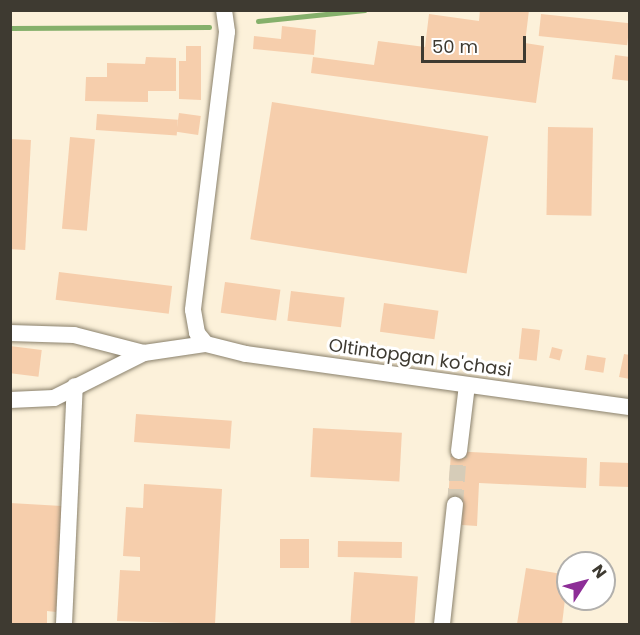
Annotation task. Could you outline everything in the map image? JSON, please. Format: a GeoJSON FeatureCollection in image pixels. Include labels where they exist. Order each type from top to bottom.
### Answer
{"type":"FeatureCollection","features":[{"type":"Feature","properties":{"kind":"street"},"geometry":{"type":"LineString","coordinates":[[206,344],[197,333],[193,310],[227,32],[224,10]]}},
{"type":"Feature","properties":{"kind":"street"},"geometry":{"type":"LineString","coordinates":[[10,333],[74,335],[144,353]]}},
{"type":"Feature","properties":{"kind":"street","name":"Oltintopgan ko'chasi"},"geometry":{"type":"LineString","coordinates":[[10,400],[54,398],[144,353],[206,344],[246,354],[630,407]]}},
{"type":"Feature","properties":{"kind":"street"},"geometry":{"type":"LineString","coordinates":[[459,451],[467,385]]}},
{"type":"Feature","properties":{"kind":"street"},"geometry":{"type":"LineString","coordinates":[[64,624],[75,386]]}},
{"type":"Feature","properties":{"kind":"street"},"geometry":{"type":"LineString","coordinates":[[442,624],[455,505]]}},
{"type":"Feature","properties":{"kind":"building"},"geometry":{"type":"Polygon","coordinates":[[[480,10],[529,10],[525,43],[544,46],[536,103],[311,73],[313,57],[374,65],[378,41],[425,47],[429,14],[479,21],[480,10]]]}},
{"type":"Feature","properties":{"kind":"building"},"geometry":{"type":"Polygon","coordinates":[[[541,14],[630,23],[627,45],[539,36],[541,14]]]}},
{"type":"Feature","properties":{"kind":"building"},"geometry":{"type":"Polygon","coordinates":[[[282,26],[316,30],[314,55],[253,49],[254,36],[281,39],[282,26]]]}},
{"type":"Feature","properties":{"kind":"building"},"geometry":{"type":"Polygon","coordinates":[[[186,46],[201,46],[201,100],[179,99],[179,61],[186,61],[186,46]]]}},
{"type":"Feature","properties":{"kind":"building"},"geometry":{"type":"Polygon","coordinates":[[[615,55],[630,57],[630,81],[612,79],[615,55]]]}},
{"type":"Feature","properties":{"kind":"building"},"geometry":{"type":"Polygon","coordinates":[[[146,57],[176,58],[176,91],[148,91],[148,102],[85,101],[86,77],[107,77],[107,63],[145,64],[146,57]]]}},
{"type":"Feature","properties":{"kind":"building"},"geometry":{"type":"Polygon","coordinates":[[[272,102],[488,136],[467,274],[250,239],[272,102]]]}},
{"type":"Feature","properties":{"kind":"building"},"geometry":{"type":"Polygon","coordinates":[[[179,113],[201,116],[198,135],[176,132],[179,113]]]}},
{"type":"Feature","properties":{"kind":"building"},"geometry":{"type":"Polygon","coordinates":[[[97,114],[178,120],[177,136],[96,130],[97,114]]]}},
{"type":"Feature","properties":{"kind":"building"},"geometry":{"type":"Polygon","coordinates":[[[548,127],[593,128],[591,216],[546,215],[548,127]]]}},
{"type":"Feature","properties":{"kind":"building"},"geometry":{"type":"Polygon","coordinates":[[[70,137],[95,139],[87,231],[62,229],[70,137]]]}},
{"type":"Feature","properties":{"kind":"building"},"geometry":{"type":"Polygon","coordinates":[[[10,139],[31,140],[25,250],[10,249],[10,139]]]}},
{"type":"Feature","properties":{"kind":"building"},"geometry":{"type":"Polygon","coordinates":[[[59,272],[172,286],[169,314],[56,300],[59,272]]]}},
{"type":"Feature","properties":{"kind":"building"},"geometry":{"type":"Polygon","coordinates":[[[225,282],[280,290],[276,320],[221,313],[225,282]]]}},
{"type":"Feature","properties":{"kind":"building"},"geometry":{"type":"Polygon","coordinates":[[[291,291],[345,298],[341,327],[287,321],[291,291]]]}},
{"type":"Feature","properties":{"kind":"building"},"geometry":{"type":"Polygon","coordinates":[[[384,303],[438,311],[434,339],[380,332],[384,303]]]}},
{"type":"Feature","properties":{"kind":"building"},"geometry":{"type":"Polygon","coordinates":[[[522,328],[540,330],[537,361],[519,359],[522,328]]]}},
{"type":"Feature","properties":{"kind":"building"},"geometry":{"type":"Polygon","coordinates":[[[10,346],[42,350],[38,377],[10,373],[10,346]]]}},
{"type":"Feature","properties":{"kind":"building"},"geometry":{"type":"Polygon","coordinates":[[[552,347],[563,350],[560,360],[549,358],[552,347]]]}},
{"type":"Feature","properties":{"kind":"building"},"geometry":{"type":"Polygon","coordinates":[[[624,354],[630,355],[630,379],[619,377],[624,354]]]}},
{"type":"Feature","properties":{"kind":"building"},"geometry":{"type":"Polygon","coordinates":[[[587,355],[606,358],[603,373],[585,370],[587,355]]]}},
{"type":"Feature","properties":{"kind":"building"},"geometry":{"type":"Polygon","coordinates":[[[136,414],[232,421],[230,449],[134,442],[136,414]]]}},
{"type":"Feature","properties":{"kind":"building"},"geometry":{"type":"Polygon","coordinates":[[[313,428],[402,433],[399,482],[310,477],[313,428]]]}},
{"type":"Feature","properties":{"kind":"building"},"geometry":{"type":"Polygon","coordinates":[[[451,451],[587,458],[586,488],[479,483],[477,526],[462,525],[463,505],[448,504],[451,451]]]}},
{"type":"Feature","properties":{"kind":"building"},"geometry":{"type":"Polygon","coordinates":[[[600,462],[630,463],[629,487],[599,486],[600,462]]]}},
{"type":"Feature","properties":{"kind":"building"},"geometry":{"type":"Polygon","coordinates":[[[144,484],[222,489],[215,624],[117,621],[120,570],[140,571],[140,557],[123,556],[126,507],[143,508],[144,484]]]}},
{"type":"Feature","properties":{"kind":"building"},"geometry":{"type":"Polygon","coordinates":[[[10,503],[62,506],[56,612],[47,611],[47,624],[10,624],[10,503]]]}},
{"type":"Feature","properties":{"kind":"building"},"geometry":{"type":"Polygon","coordinates":[[[280,539],[309,539],[309,568],[280,568],[280,539]]]}},
{"type":"Feature","properties":{"kind":"building"},"geometry":{"type":"Polygon","coordinates":[[[338,541],[402,542],[402,558],[338,557],[338,541]]]}},
{"type":"Feature","properties":{"kind":"building"},"geometry":{"type":"Polygon","coordinates":[[[526,568],[556,573],[556,611],[564,611],[562,624],[517,624],[526,568]]]}},
{"type":"Feature","properties":{"kind":"building"},"geometry":{"type":"Polygon","coordinates":[[[354,572],[418,576],[415,624],[350,624],[354,572]]]}},
{"type":"Feature","properties":{"kind":"waterway"},"geometry":{"type":"LineString","coordinates":[[258,21],[364,10]]}},
{"type":"Feature","properties":{"kind":"waterway"},"geometry":{"type":"LineString","coordinates":[[10,28],[209,27]]}},
{"type":"Feature","properties":{"kind":"tunnel"},"geometry":{"type":"LineString","coordinates":[[455,505],[459,451]]}}]}
